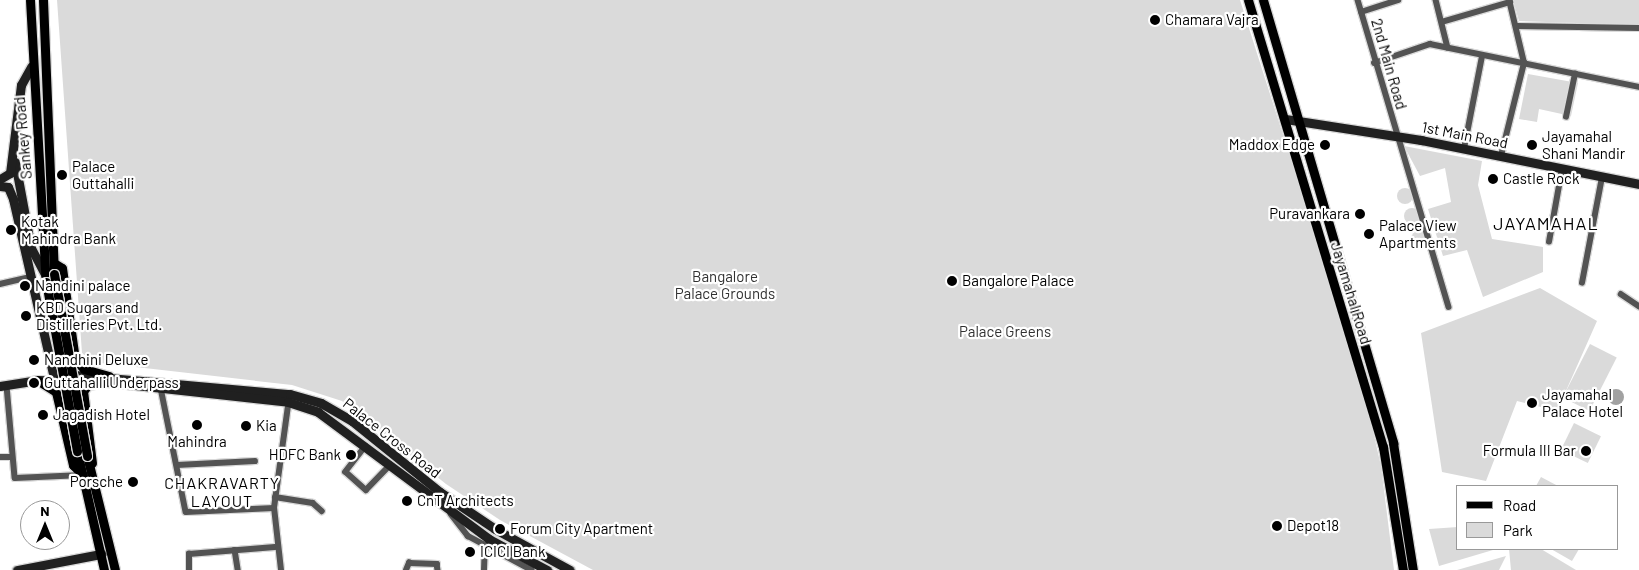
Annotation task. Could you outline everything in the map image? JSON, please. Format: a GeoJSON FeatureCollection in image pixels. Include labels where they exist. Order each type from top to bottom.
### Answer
{"type":"FeatureCollection","features":[{"type":"Feature","properties":{"kind":"main road","name":"Sankey Road"},"geometry":{"type":"LineString","coordinates":[[30,0],[31,66],[48,276]]}},
{"type":"Feature","properties":{"kind":"main road","name":"Sankey Road"},"geometry":{"type":"LineString","coordinates":[[43,0],[54,263],[48,276]]}},
{"type":"Feature","properties":{"kind":"main road","name":"Jayamahal Road"},"geometry":{"type":"LineString","coordinates":[[1248,0],[1383,447],[1403,570]]}},
{"type":"Feature","properties":{"kind":"main road","name":"Jayamahal Road"},"geometry":{"type":"LineString","coordinates":[[1263,0],[1393,444],[1413,570]]}},
{"type":"Feature","properties":{"kind":"main road"},"geometry":{"type":"LineString","coordinates":[[54,263],[62,268],[72,351],[91,468]]}},
{"type":"Feature","properties":{"kind":"main road"},"geometry":{"type":"LineString","coordinates":[[48,276],[78,451],[104,570]]}},
{"type":"Feature","properties":{"kind":"main road"},"geometry":{"type":"LineString","coordinates":[[48,276],[87,456],[116,570]]}},
{"type":"Feature","properties":{"kind":"main road"},"geometry":{"type":"LineString","coordinates":[[72,351],[84,368],[109,379]]}},
{"type":"Feature","properties":{"kind":"main road"},"geometry":{"type":"LineString","coordinates":[[83,410],[88,385],[109,379]]}},
{"type":"Feature","properties":{"kind":"main road"},"geometry":{"type":"LineString","coordinates":[[37,380],[56,392],[73,465],[83,476]]}},
{"type":"Feature","properties":{"kind":"street","name":"2nd Main Road"},"geometry":{"type":"LineString","coordinates":[[1358,0],[1374,63],[1449,307]]}},
{"type":"Feature","properties":{"kind":"street"},"geometry":{"type":"LineString","coordinates":[[1360,12],[1398,0]]}},
{"type":"Feature","properties":{"kind":"street"},"geometry":{"type":"LineString","coordinates":[[1436,0],[1448,48]]}},
{"type":"Feature","properties":{"kind":"street"},"geometry":{"type":"LineString","coordinates":[[1442,22],[1510,1],[1524,64],[1501,156]]}},
{"type":"Feature","properties":{"kind":"street"},"geometry":{"type":"LineString","coordinates":[[1517,26],[1639,28]]}},
{"type":"Feature","properties":{"kind":"street"},"geometry":{"type":"LineString","coordinates":[[1374,63],[1430,44],[1639,87]]}},
{"type":"Feature","properties":{"kind":"street"},"geometry":{"type":"LineString","coordinates":[[1464,149],[1482,56]]}},
{"type":"Feature","properties":{"kind":"street"},"geometry":{"type":"LineString","coordinates":[[0,179],[10,173],[14,158],[21,85],[31,66]]}},
{"type":"Feature","properties":{"kind":"street"},"geometry":{"type":"LineString","coordinates":[[1566,117],[1575,74]]}},
{"type":"Feature","properties":{"kind":"street","name":"1st Main Road"},"geometry":{"type":"LineString","coordinates":[[1285,120],[1299,119],[1397,136],[1639,184]]}},
{"type":"Feature","properties":{"kind":"street"},"geometry":{"type":"LineString","coordinates":[[14,158],[31,248],[48,276]]}},
{"type":"Feature","properties":{"kind":"street"},"geometry":{"type":"LineString","coordinates":[[1549,242],[1562,170]]}},
{"type":"Feature","properties":{"kind":"street"},"geometry":{"type":"LineString","coordinates":[[1582,283],[1602,178]]}},
{"type":"Feature","properties":{"kind":"street"},"geometry":{"type":"LineString","coordinates":[[0,186],[8,187],[13,199],[31,277],[0,284]]}},
{"type":"Feature","properties":{"kind":"street","name":"Palace Cross Road"},"geometry":{"type":"LineString","coordinates":[[31,277],[48,368],[58,375],[77,378]]}},
{"type":"Feature","properties":{"kind":"street"},"geometry":{"type":"LineString","coordinates":[[1621,294],[1639,306]]}},
{"type":"Feature","properties":{"kind":"street","name":"Palace Cross Road"},"geometry":{"type":"LineString","coordinates":[[109,379],[161,388],[289,398],[332,420],[450,512],[547,570]]}},
{"type":"Feature","properties":{"kind":"street","name":"Palace Cross Road"},"geometry":{"type":"LineString","coordinates":[[3,386],[37,380],[109,379],[289,398],[338,411],[440,492],[495,529],[570,570]]}},
{"type":"Feature","properties":{"kind":"street"},"geometry":{"type":"LineString","coordinates":[[3,386],[10,457],[15,478],[83,476]]}},
{"type":"Feature","properties":{"kind":"street"},"geometry":{"type":"LineString","coordinates":[[161,388],[188,513],[274,508]]}},
{"type":"Feature","properties":{"kind":"street"},"geometry":{"type":"LineString","coordinates":[[281,570],[275,546],[274,508],[289,398]]}},
{"type":"Feature","properties":{"kind":"street"},"geometry":{"type":"LineString","coordinates":[[366,446],[346,472],[366,490],[390,465]]}},
{"type":"Feature","properties":{"kind":"street"},"geometry":{"type":"LineString","coordinates":[[0,457],[10,457]]}},
{"type":"Feature","properties":{"kind":"street"},"geometry":{"type":"LineString","coordinates":[[177,465],[255,461]]}},
{"type":"Feature","properties":{"kind":"street"},"geometry":{"type":"LineString","coordinates":[[433,500],[440,492]]}},
{"type":"Feature","properties":{"kind":"street"},"geometry":{"type":"LineString","coordinates":[[275,497],[313,503],[322,511]]}},
{"type":"Feature","properties":{"kind":"street"},"geometry":{"type":"LineString","coordinates":[[450,512],[468,536],[532,570]]}},
{"type":"Feature","properties":{"kind":"street"},"geometry":{"type":"LineString","coordinates":[[484,545],[484,570]]}},
{"type":"Feature","properties":{"kind":"street"},"geometry":{"type":"LineString","coordinates":[[188,570],[189,554],[275,546]]}},
{"type":"Feature","properties":{"kind":"street"},"geometry":{"type":"LineString","coordinates":[[235,550],[238,570]]}},
{"type":"Feature","properties":{"kind":"street"},"geometry":{"type":"LineString","coordinates":[[17,570],[101,554]]}},
{"type":"Feature","properties":{"kind":"street"},"geometry":{"type":"LineString","coordinates":[[406,570],[407,564],[418,563],[437,564],[438,570]]}},
{"type":"Feature","properties":{"kind":"green space","name":"Bangalore Palace Grounds"},"geometry":{"type":"Polygon","coordinates":[[[57,0],[1240,0],[1361,379],[1381,466],[1394,570],[593,570],[500,520],[446,484],[342,401],[292,385],[92,362],[82,353],[57,0]]]}},
{"type":"Feature","properties":{"kind":"green space"},"geometry":{"type":"Polygon","coordinates":[[[1513,0],[1639,0],[1639,25],[1519,21],[1513,0]]]}},
{"type":"Feature","properties":{"kind":"green space"},"geometry":{"type":"Polygon","coordinates":[[[1528,74],[1578,83],[1571,116],[1539,109],[1537,122],[1519,119],[1528,74]]]}},
{"type":"Feature","properties":{"kind":"green space"},"geometry":{"type":"Polygon","coordinates":[[[1404,146],[1482,161],[1478,185],[1492,239],[1543,247],[1543,272],[1483,297],[1467,250],[1443,256],[1428,209],[1451,202],[1445,168],[1420,176],[1404,146]]]}},
{"type":"Feature","properties":{"kind":"green space"},"geometry":{"type":"Polygon","coordinates":[[[1405,188],[1411,190],[1413,196],[1411,202],[1405,204],[1399,202],[1397,196],[1399,190],[1405,188]]]}},
{"type":"Feature","properties":{"kind":"green space"},"geometry":{"type":"Polygon","coordinates":[[[1412,208],[1418,210],[1420,216],[1418,222],[1412,224],[1406,222],[1404,216],[1406,210],[1412,208]]]}},
{"type":"Feature","properties":{"kind":"green space"},"geometry":{"type":"Polygon","coordinates":[[[1419,231],[1425,233],[1427,239],[1425,245],[1419,247],[1413,245],[1411,239],[1413,233],[1419,231]]]}},
{"type":"Feature","properties":{"kind":"green space"},"geometry":{"type":"Polygon","coordinates":[[[1540,288],[1597,321],[1557,411],[1517,401],[1486,481],[1442,472],[1421,333],[1540,288]]]}},
{"type":"Feature","properties":{"kind":"green space"},"geometry":{"type":"Polygon","coordinates":[[[1590,344],[1617,358],[1589,411],[1563,397],[1590,344]]]}},
{"type":"Feature","properties":{"kind":"green space"},"geometry":{"type":"Polygon","coordinates":[[[1574,423],[1601,436],[1588,463],[1561,450],[1574,423]]]}},
{"type":"Feature","properties":{"kind":"green space"},"geometry":{"type":"Polygon","coordinates":[[[1541,477],[1556,485],[1537,485],[1541,477]]]}},
{"type":"Feature","properties":{"kind":"green space"},"geometry":{"type":"Polygon","coordinates":[[[1456,527],[1456,550],[1493,550],[1439,566],[1429,529],[1456,527]]]}},
{"type":"Feature","properties":{"kind":"green space"},"geometry":{"type":"Polygon","coordinates":[[[1509,550],[1543,550],[1576,570],[1511,570],[1509,550]]]}},
{"type":"Feature","properties":{"kind":"green space"},"geometry":{"type":"Polygon","coordinates":[[[1553,550],[1578,550],[1572,561],[1553,550]]]}},
{"type":"Feature","properties":{"kind":"green space"},"geometry":{"type":"Polygon","coordinates":[[[1506,556],[1499,570],[1457,570],[1506,556]]]}},
{"type":"Feature","properties":{"kind":"shaded area"},"geometry":{"type":"Polygon","coordinates":[[[1616,389],[1622,391],[1624,397],[1622,403],[1616,405],[1610,403],[1608,397],[1610,391],[1616,389]]]}},
{"type":"Feature","properties":{"kind":"place","name":"Chamara Vajra"},"geometry":{"type":"Point","coordinates":[1155,20]}},
{"type":"Feature","properties":{"kind":"place","name":"Maddox Edge"},"geometry":{"type":"Point","coordinates":[1325,145]}},
{"type":"Feature","properties":{"kind":"place","name":"Jayamahal Shani Mandir"},"geometry":{"type":"Point","coordinates":[1532,145]}},
{"type":"Feature","properties":{"kind":"place","name":"Palace Guttahalli"},"geometry":{"type":"Point","coordinates":[62,175]}},
{"type":"Feature","properties":{"kind":"place","name":"Castle Rock"},"geometry":{"type":"Point","coordinates":[1493,179]}},
{"type":"Feature","properties":{"kind":"place","name":"Puravankara"},"geometry":{"type":"Point","coordinates":[1360,214]}},
{"type":"Feature","properties":{"kind":"place","name":"Kotak Mahindra Bank"},"geometry":{"type":"Point","coordinates":[11,230]}},
{"type":"Feature","properties":{"kind":"place","name":"Palace View Apartments"},"geometry":{"type":"Point","coordinates":[1369,234]}},
{"type":"Feature","properties":{"kind":"place","name":"Bangalore Palace"},"geometry":{"type":"Point","coordinates":[952,281]}},
{"type":"Feature","properties":{"kind":"place","name":"Nandini palace"},"geometry":{"type":"Point","coordinates":[25,286]}},
{"type":"Feature","properties":{"kind":"place","name":"KBD Sugars and Distilleries Pvt. Ltd."},"geometry":{"type":"Point","coordinates":[26,316]}},
{"type":"Feature","properties":{"kind":"place","name":"Nandhini Deluxe"},"geometry":{"type":"Point","coordinates":[34,360]}},
{"type":"Feature","properties":{"kind":"place","name":"Guttahalli Underpass"},"geometry":{"type":"Point","coordinates":[34,383]}},
{"type":"Feature","properties":{"kind":"place","name":"Jayamahal Palace Hotel"},"geometry":{"type":"Point","coordinates":[1532,403]}},
{"type":"Feature","properties":{"kind":"place","name":"Jagadish Hotel"},"geometry":{"type":"Point","coordinates":[43,415]}},
{"type":"Feature","properties":{"kind":"place","name":"Mahindra"},"geometry":{"type":"Point","coordinates":[197,425]}},
{"type":"Feature","properties":{"kind":"place","name":"Kia"},"geometry":{"type":"Point","coordinates":[246,426]}},
{"type":"Feature","properties":{"kind":"place","name":"Formula III Bar"},"geometry":{"type":"Point","coordinates":[1586,451]}},
{"type":"Feature","properties":{"kind":"place","name":"HDFC Bank"},"geometry":{"type":"Point","coordinates":[351,455]}},
{"type":"Feature","properties":{"kind":"place","name":"Porsche"},"geometry":{"type":"Point","coordinates":[133,482]}},
{"type":"Feature","properties":{"kind":"place","name":"CnT Architects"},"geometry":{"type":"Point","coordinates":[407,501]}},
{"type":"Feature","properties":{"kind":"place","name":"Depot18"},"geometry":{"type":"Point","coordinates":[1277,526]}},
{"type":"Feature","properties":{"kind":"place","name":"Forum City Apartment"},"geometry":{"type":"Point","coordinates":[500,529]}},
{"type":"Feature","properties":{"kind":"place","name":"ICICI Bank"},"geometry":{"type":"Point","coordinates":[470,552]}},
{"type":"Feature","properties":{"kind":"district","name":"JAYAMAHAL"},"geometry":{"type":"Point","coordinates":[1546,223]}},
{"type":"Feature","properties":{"kind":"district","name":"CHAKRAVARTY LAYOUT"},"geometry":{"type":"Point","coordinates":[222,492]}},
{"type":"Feature","properties":{"kind":"park label","name":"Palace Greens"},"geometry":{"type":"Point","coordinates":[1005,332]}}]}
